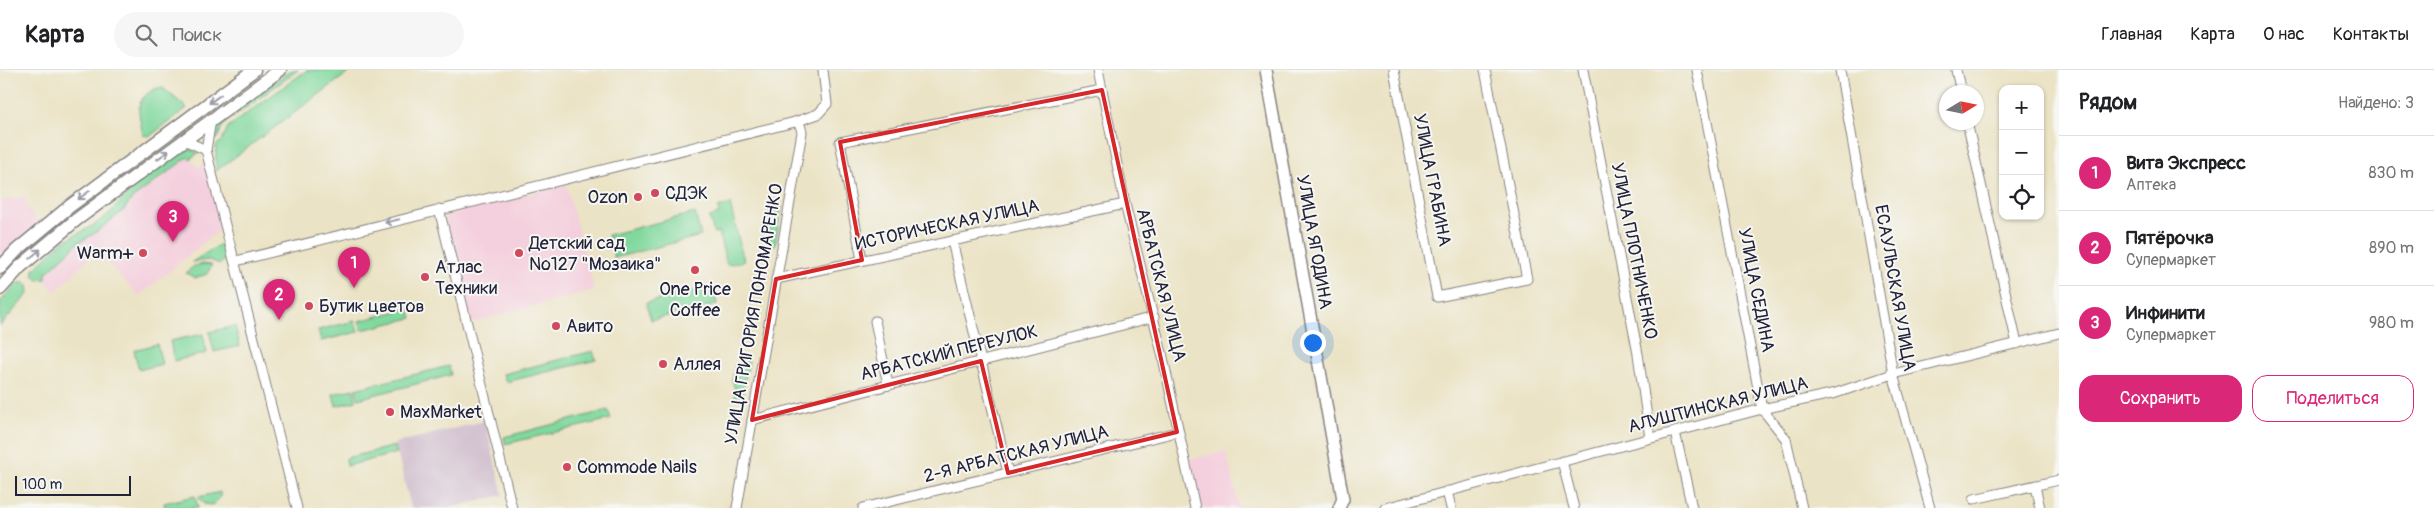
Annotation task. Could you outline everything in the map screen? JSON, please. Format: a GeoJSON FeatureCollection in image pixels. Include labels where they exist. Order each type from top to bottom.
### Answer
{"type":"FeatureCollection","features":[{"type":"Feature","properties":{"kind":"main road"},"geometry":{"type":"LineString","coordinates":[[0,268],[16,250],[70,206],[254,70]]}},
{"type":"Feature","properties":{"kind":"main road"},"geometry":{"type":"LineString","coordinates":[[0,288],[20,267],[76,220],[280,70]]}},
{"type":"Feature","properties":{"kind":"street"},"geometry":{"type":"LineString","coordinates":[[236,261],[798,124],[818,114],[827,104],[823,70]]}},
{"type":"Feature","properties":{"kind":"street","name":"АРБАТСКАЯ УЛИЦА"},"geometry":{"type":"LineString","coordinates":[[1098,70],[1125,204],[1154,316],[1177,432],[1195,508]]}},
{"type":"Feature","properties":{"kind":"street","name":"УЛИЦА ЯГОДИНА"},"geometry":{"type":"LineString","coordinates":[[1266,70],[1343,499],[1339,508]]}},
{"type":"Feature","properties":{"kind":"street","name":"УЛИЦА ГРАБИНА"},"geometry":{"type":"LineString","coordinates":[[1394,70],[1437,297],[1527,279],[1485,70]]}},
{"type":"Feature","properties":{"kind":"street","name":"УЛИЦА ПЛОТНИЧЕНКО"},"geometry":{"type":"LineString","coordinates":[[1583,70],[1638,354],[1650,438]]}},
{"type":"Feature","properties":{"kind":"street","name":"УЛИЦА СЕДИНА"},"geometry":{"type":"LineString","coordinates":[[1697,70],[1762,409],[1786,439],[1802,508]]}},
{"type":"Feature","properties":{"kind":"street","name":"ЕСАУЛЬСКАЯ УЛИЦА"},"geometry":{"type":"LineString","coordinates":[[1840,70],[1893,374],[1930,508]]}},
{"type":"Feature","properties":{"kind":"street"},"geometry":{"type":"LineString","coordinates":[[1956,70],[1959,85]]}},
{"type":"Feature","properties":{"kind":"street"},"geometry":{"type":"LineString","coordinates":[[862,260],[840,142],[1102,90]]}},
{"type":"Feature","properties":{"kind":"street"},"geometry":{"type":"LineString","coordinates":[[212,120],[206,150],[236,261],[297,508]]}},
{"type":"Feature","properties":{"kind":"street","name":"УЛИЦА ГРИГОРИЯ ПОНОМАРЕНКО"},"geometry":{"type":"LineString","coordinates":[[737,508],[802,132],[798,124]]}},
{"type":"Feature","properties":{"kind":"street"},"geometry":{"type":"LineString","coordinates":[[1969,130],[2018,344]]}},
{"type":"Feature","properties":{"kind":"street"},"geometry":{"type":"LineString","coordinates":[[184,140],[206,150]]}},
{"type":"Feature","properties":{"kind":"street","name":"ИСТОРИЧЕСКАЯ УЛИЦА"},"geometry":{"type":"LineString","coordinates":[[776,279],[1125,204]]}},
{"type":"Feature","properties":{"kind":"street"},"geometry":{"type":"LineString","coordinates":[[439,210],[512,508]]}},
{"type":"Feature","properties":{"kind":"street"},"geometry":{"type":"LineString","coordinates":[[952,241],[1008,473]]}},
{"type":"Feature","properties":{"kind":"street","name":"АРБАТСКИЙ ПЕРЕУЛОК"},"geometry":{"type":"LineString","coordinates":[[752,420],[1154,316]]}},
{"type":"Feature","properties":{"kind":"street"},"geometry":{"type":"LineString","coordinates":[[875,321],[888,385]]}},
{"type":"Feature","properties":{"kind":"street","name":"АЛУШТИНСКАЯ УЛИЦА"},"geometry":{"type":"LineString","coordinates":[[1385,508],[1762,409],[1836,393],[1893,374],[2059,333]]}},
{"type":"Feature","properties":{"kind":"street","name":"2-Я АРБАТСКАЯ УЛИЦА"},"geometry":{"type":"LineString","coordinates":[[863,508],[1177,432]]}},
{"type":"Feature","properties":{"kind":"street"},"geometry":{"type":"LineString","coordinates":[[1675,432],[1692,508]]}},
{"type":"Feature","properties":{"kind":"street"},"geometry":{"type":"LineString","coordinates":[[1562,460],[1574,508]]}},
{"type":"Feature","properties":{"kind":"street"},"geometry":{"type":"LineString","coordinates":[[1974,499],[2059,480]]}},
{"type":"Feature","properties":{"kind":"street"},"geometry":{"type":"LineString","coordinates":[[2035,486],[2040,508]]}},
{"type":"Feature","properties":{"kind":"street"},"geometry":{"type":"LineString","coordinates":[[1447,491],[1451,508]]}},
{"type":"Feature","properties":{"kind":"highlighted area"},"geometry":{"type":"Polygon","coordinates":[[[1102,90],[1177,432],[1008,473],[981,361],[752,420],[776,279],[862,260],[840,142],[1102,90]]]}},
{"type":"Feature","properties":{"kind":"shaded area"},"geometry":{"type":"Polygon","coordinates":[[[189,157],[198,168],[204,163],[223,227],[139,296],[96,251],[55,292],[43,278],[82,239],[94,233],[123,212],[134,198],[189,157]]]}},
{"type":"Feature","properties":{"kind":"shaded area","name":"Детский сад №127 \"Мозаика\""},"geometry":{"type":"Polygon","coordinates":[[[566,184],[594,290],[471,323],[445,216],[566,184]]]}},
{"type":"Feature","properties":{"kind":"shaded area"},"geometry":{"type":"Polygon","coordinates":[[[25,196],[27,208],[41,225],[0,259],[0,201],[25,196]]]}},
{"type":"Feature","properties":{"kind":"shaded area"},"geometry":{"type":"Polygon","coordinates":[[[485,421],[503,495],[449,508],[411,508],[395,443],[485,421]]]}},
{"type":"Feature","properties":{"kind":"shaded area"},"geometry":{"type":"Polygon","coordinates":[[[1226,451],[1239,508],[1199,508],[1188,460],[1226,451]]]}},
{"type":"Feature","properties":{"kind":"green space"},"geometry":{"type":"Polygon","coordinates":[[[291,70],[298,70],[232,118],[229,115],[291,70]]]}},
{"type":"Feature","properties":{"kind":"green space"},"geometry":{"type":"Polygon","coordinates":[[[307,70],[352,70],[216,171],[216,146],[222,140],[228,127],[307,70]]]}},
{"type":"Feature","properties":{"kind":"green space"},"geometry":{"type":"Polygon","coordinates":[[[157,88],[163,88],[187,108],[150,136],[143,135],[139,107],[144,97],[157,88]]]}},
{"type":"Feature","properties":{"kind":"green space"},"geometry":{"type":"Polygon","coordinates":[[[225,118],[227,121],[221,129],[218,138],[212,141],[218,123],[225,118]]]}},
{"type":"Feature","properties":{"kind":"green space"},"geometry":{"type":"Polygon","coordinates":[[[188,148],[198,153],[190,159],[188,157],[133,198],[123,211],[95,233],[78,243],[46,273],[46,279],[38,280],[34,277],[34,269],[62,242],[94,225],[111,212],[139,181],[181,150],[188,148]]]}},
{"type":"Feature","properties":{"kind":"green space"},"geometry":{"type":"Polygon","coordinates":[[[730,204],[744,261],[727,265],[718,232],[714,233],[709,217],[719,214],[718,208],[730,204]]]}},
{"type":"Feature","properties":{"kind":"green space"},"geometry":{"type":"Polygon","coordinates":[[[779,205],[782,206],[775,245],[769,244],[769,229],[767,226],[770,210],[779,205]]]}},
{"type":"Feature","properties":{"kind":"green space"},"geometry":{"type":"Polygon","coordinates":[[[695,213],[701,236],[614,258],[608,235],[695,213]]]}},
{"type":"Feature","properties":{"kind":"green space"},"geometry":{"type":"Polygon","coordinates":[[[224,244],[228,257],[220,264],[209,260],[192,262],[219,245],[224,244]]]}},
{"type":"Feature","properties":{"kind":"green space"},"geometry":{"type":"Polygon","coordinates":[[[212,265],[207,274],[195,278],[186,273],[194,266],[212,265]]]}},
{"type":"Feature","properties":{"kind":"green space"},"geometry":{"type":"Polygon","coordinates":[[[18,283],[28,285],[29,293],[0,326],[0,302],[18,283]]]}},
{"type":"Feature","properties":{"kind":"green space"},"geometry":{"type":"Polygon","coordinates":[[[713,286],[717,304],[651,320],[646,303],[713,286]]]}},
{"type":"Feature","properties":{"kind":"green space"},"geometry":{"type":"Polygon","coordinates":[[[409,308],[412,318],[362,330],[359,321],[409,308]]]}},
{"type":"Feature","properties":{"kind":"green space"},"geometry":{"type":"Polygon","coordinates":[[[355,321],[358,332],[321,341],[318,330],[355,321]]]}},
{"type":"Feature","properties":{"kind":"green space"},"geometry":{"type":"Polygon","coordinates":[[[235,326],[240,346],[214,352],[209,332],[235,326]]]}},
{"type":"Feature","properties":{"kind":"green space"},"geometry":{"type":"Polygon","coordinates":[[[203,334],[207,353],[174,361],[170,341],[203,334]]]}},
{"type":"Feature","properties":{"kind":"green space"},"geometry":{"type":"Polygon","coordinates":[[[157,344],[162,364],[139,370],[134,350],[157,344]]]}},
{"type":"Feature","properties":{"kind":"green space"},"geometry":{"type":"Polygon","coordinates":[[[593,351],[596,360],[506,382],[503,374],[593,351]]]}},
{"type":"Feature","properties":{"kind":"green space"},"geometry":{"type":"Polygon","coordinates":[[[744,360],[749,361],[741,400],[735,398],[732,380],[735,365],[744,360]]]}},
{"type":"Feature","properties":{"kind":"green space"},"geometry":{"type":"Polygon","coordinates":[[[449,366],[451,375],[358,399],[355,389],[449,366]]]}},
{"type":"Feature","properties":{"kind":"green space"},"geometry":{"type":"Polygon","coordinates":[[[353,389],[356,401],[336,406],[333,394],[353,389]]]}},
{"type":"Feature","properties":{"kind":"green space"},"geometry":{"type":"Polygon","coordinates":[[[608,410],[611,419],[505,444],[504,437],[608,410]]]}},
{"type":"Feature","properties":{"kind":"green space"},"geometry":{"type":"Polygon","coordinates":[[[395,446],[397,453],[347,466],[346,458],[395,446]]]}},
{"type":"Feature","properties":{"kind":"green space"},"geometry":{"type":"Polygon","coordinates":[[[220,492],[220,498],[213,505],[204,504],[198,497],[220,492]]]}},
{"type":"Feature","properties":{"kind":"green space"},"geometry":{"type":"Polygon","coordinates":[[[195,496],[198,508],[165,508],[164,503],[195,496]]]}},
{"type":"Feature","properties":{"kind":"place","name":"СДЭК"},"geometry":{"type":"Point","coordinates":[655,193]}},
{"type":"Feature","properties":{"kind":"place","name":"Ozon"},"geometry":{"type":"Point","coordinates":[638,197]}},
{"type":"Feature","properties":{"kind":"place","name":"Инфинити"},"geometry":{"type":"Point","coordinates":[173,242]}},
{"type":"Feature","properties":{"kind":"place","name":"Warm+"},"geometry":{"type":"Point","coordinates":[143,253]}},
{"type":"Feature","properties":{"kind":"place","name":"Детский сад №127 \"Мозаика\""},"geometry":{"type":"Point","coordinates":[519,253]}},
{"type":"Feature","properties":{"kind":"place","name":"One Price Coffee"},"geometry":{"type":"Point","coordinates":[695,270]}},
{"type":"Feature","properties":{"kind":"place","name":"Атлас Техники"},"geometry":{"type":"Point","coordinates":[425,277]}},
{"type":"Feature","properties":{"kind":"place","name":"Вита Экспресс"},"geometry":{"type":"Point","coordinates":[354,288]}},
{"type":"Feature","properties":{"kind":"place","name":"Бутик цветов"},"geometry":{"type":"Point","coordinates":[309,306]}},
{"type":"Feature","properties":{"kind":"place","name":"Пятёрочка"},"geometry":{"type":"Point","coordinates":[279,320]}},
{"type":"Feature","properties":{"kind":"place","name":"Авито"},"geometry":{"type":"Point","coordinates":[556,326]}},
{"type":"Feature","properties":{"kind":"place","name":"Аллея"},"geometry":{"type":"Point","coordinates":[663,364]}},
{"type":"Feature","properties":{"kind":"place","name":"MaxMarket"},"geometry":{"type":"Point","coordinates":[390,412]}},
{"type":"Feature","properties":{"kind":"place","name":"Commode Nails"},"geometry":{"type":"Point","coordinates":[567,467]}}]}
